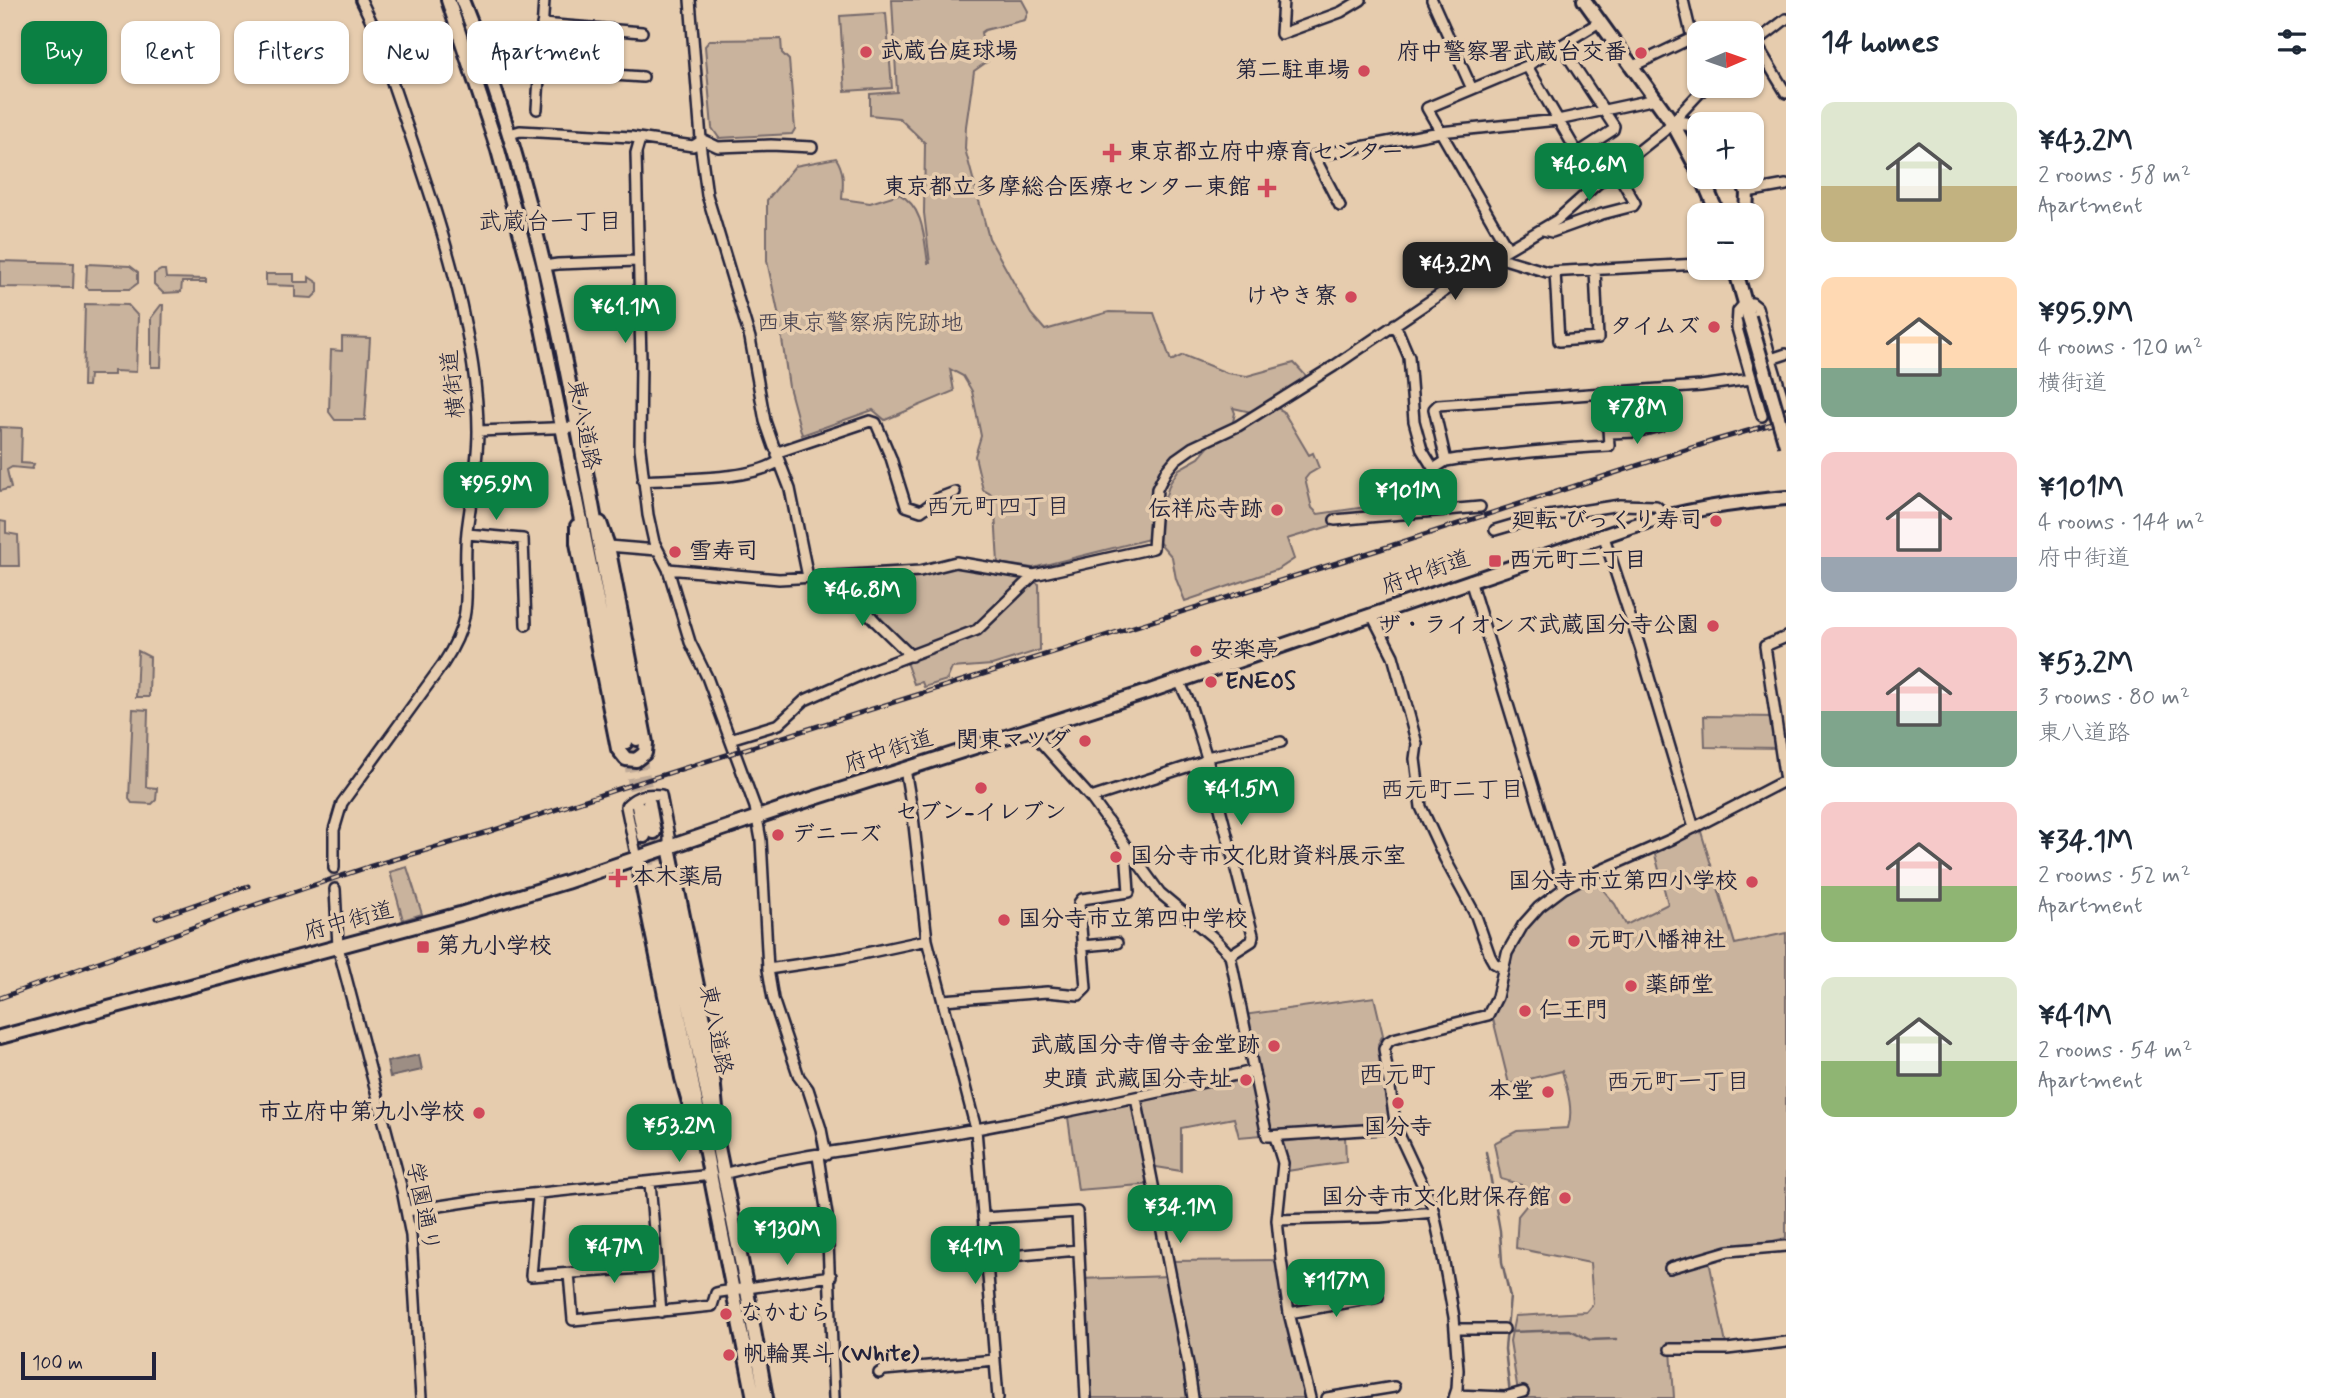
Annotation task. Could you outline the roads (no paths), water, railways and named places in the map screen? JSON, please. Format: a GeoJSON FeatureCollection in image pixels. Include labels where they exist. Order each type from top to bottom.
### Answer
{"type":"FeatureCollection","features":[{"type":"Feature","properties":{"kind":"main road","name":"東八道路"},"geometry":{"type":"LineString","coordinates":[[448,0],[485,108],[523,241],[631,741],[590,497],[544,267],[517,156],[493,84]]}},
{"type":"Feature","properties":{"kind":"main road","name":"東八道路"},"geometry":{"type":"LineString","coordinates":[[462,0],[470,21]]}},
{"type":"Feature","properties":{"kind":"main road"},"geometry":{"type":"LineString","coordinates":[[1584,0],[1598,23],[1672,122],[1687,150]]}},
{"type":"Feature","properties":{"kind":"main road"},"geometry":{"type":"LineString","coordinates":[[485,108],[491,113],[495,107],[488,84]]}},
{"type":"Feature","properties":{"kind":"main road"},"geometry":{"type":"LineString","coordinates":[[1672,122],[1687,124]]}},
{"type":"Feature","properties":{"kind":"main road"},"geometry":{"type":"LineString","coordinates":[[517,156],[513,152],[507,155],[517,195],[523,241]]}},
{"type":"Feature","properties":{"kind":"main road"},"geometry":{"type":"LineString","coordinates":[[1745,189],[1746,203]]}},
{"type":"Feature","properties":{"kind":"main road"},"geometry":{"type":"LineString","coordinates":[[1738,280],[1786,445]]}},
{"type":"Feature","properties":{"kind":"main road"},"geometry":{"type":"LineString","coordinates":[[575,489],[578,543],[618,749],[626,759],[636,760],[645,753],[646,743],[608,546],[590,497]]}},
{"type":"Feature","properties":{"kind":"main road","name":"府中街道"},"geometry":{"type":"LineString","coordinates":[[0,1037],[460,914],[637,859],[1179,681],[1603,534],[1716,505],[1786,498]]}},
{"type":"Feature","properties":{"kind":"main road"},"geometry":{"type":"LineString","coordinates":[[643,805],[649,834]]}},
{"type":"Feature","properties":{"kind":"main road"},"geometry":{"type":"LineString","coordinates":[[669,847],[712,1064],[712,1152]]}},
{"type":"Feature","properties":{"kind":"main road"},"geometry":{"type":"LineString","coordinates":[[637,859],[682,1078],[712,1152]]}},
{"type":"Feature","properties":{"kind":"main road","name":"東八道路"},"geometry":{"type":"LineString","coordinates":[[658,877],[712,1152],[729,1202],[754,1398]]}},
{"type":"Feature","properties":{"kind":"main road","name":"東八道路"},"geometry":{"type":"LineString","coordinates":[[718,1175],[727,1258],[740,1288],[766,1398]]}},
{"type":"Feature","properties":{"kind":"main road"},"geometry":{"type":"LineString","coordinates":[[727,1258],[731,1262],[735,1261],[729,1202]]}},
{"type":"Feature","properties":{"kind":"street","name":"横街道"},"geometry":{"type":"LineString","coordinates":[[334,868],[334,830],[342,803],[443,664],[459,636],[467,605],[467,534],[478,431],[472,360],[447,244],[373,25],[361,0]]}},
{"type":"Feature","properties":{"kind":"street"},"geometry":{"type":"LineString","coordinates":[[542,21],[544,0]]}},
{"type":"Feature","properties":{"kind":"street"},"geometry":{"type":"LineString","coordinates":[[690,0],[707,195],[750,338],[765,421],[790,489],[808,577]]}},
{"type":"Feature","properties":{"kind":"street"},"geometry":{"type":"LineString","coordinates":[[1283,0],[1281,34],[1344,11],[1362,0]]}},
{"type":"Feature","properties":{"kind":"street"},"geometry":{"type":"LineString","coordinates":[[1344,11],[1345,0]]}},
{"type":"Feature","properties":{"kind":"street"},"geometry":{"type":"LineString","coordinates":[[1432,0],[1472,89]]}},
{"type":"Feature","properties":{"kind":"street"},"geometry":{"type":"LineString","coordinates":[[1683,0],[1688,21]]}},
{"type":"Feature","properties":{"kind":"street"},"geometry":{"type":"LineString","coordinates":[[1283,11],[1293,24],[1302,26]]}},
{"type":"Feature","properties":{"kind":"street"},"geometry":{"type":"LineString","coordinates":[[1764,36],[1786,19]]}},
{"type":"Feature","properties":{"kind":"street"},"geometry":{"type":"LineString","coordinates":[[1508,249],[1427,108],[1527,66],[1598,23]]}},
{"type":"Feature","properties":{"kind":"street"},"geometry":{"type":"LineString","coordinates":[[624,31],[642,32]]}},
{"type":"Feature","properties":{"kind":"street"},"geometry":{"type":"LineString","coordinates":[[1631,67],[1687,40]]}},
{"type":"Feature","properties":{"kind":"street"},"geometry":{"type":"LineString","coordinates":[[1561,46],[1614,126],[1614,130],[1578,153]]}},
{"type":"Feature","properties":{"kind":"street"},"geometry":{"type":"LineString","coordinates":[[1764,59],[1786,93]]}},
{"type":"Feature","properties":{"kind":"street"},"geometry":{"type":"LineString","coordinates":[[1527,66],[1596,186]]}},
{"type":"Feature","properties":{"kind":"street"},"geometry":{"type":"LineString","coordinates":[[624,76],[643,77]]}},
{"type":"Feature","properties":{"kind":"street"},"geometry":{"type":"LineString","coordinates":[[537,109],[538,84]]}},
{"type":"Feature","properties":{"kind":"street"},"geometry":{"type":"LineString","coordinates":[[668,569],[779,579],[920,571],[956,562],[1034,575],[1153,548],[1157,489],[1176,459],[1193,447],[1238,426],[1334,366],[1498,255],[1543,230],[1672,122],[1695,98]]}},
{"type":"Feature","properties":{"kind":"street"},"geometry":{"type":"LineString","coordinates":[[1340,206],[1314,156],[1440,132],[1558,120],[1656,99]]}},
{"type":"Feature","properties":{"kind":"street"},"geometry":{"type":"LineString","coordinates":[[510,134],[520,131],[546,132],[693,146],[701,141]]}},
{"type":"Feature","properties":{"kind":"street"},"geometry":{"type":"LineString","coordinates":[[640,139],[636,153],[641,361],[640,448],[648,515],[657,550],[668,569],[690,642],[707,677],[758,818],[768,969],[773,999],[799,1077],[808,1089],[818,1119],[831,1276],[834,1398]]}},
{"type":"Feature","properties":{"kind":"street"},"geometry":{"type":"LineString","coordinates":[[701,141],[718,147],[771,145],[811,148]]}},
{"type":"Feature","properties":{"kind":"street"},"geometry":{"type":"LineString","coordinates":[[1543,230],[1552,232],[1601,214],[1633,206],[1635,203],[1616,170]]}},
{"type":"Feature","properties":{"kind":"street"},"geometry":{"type":"LineString","coordinates":[[1746,192],[1786,185]]}},
{"type":"Feature","properties":{"kind":"street"},"geometry":{"type":"LineString","coordinates":[[1498,255],[1546,272],[1687,265]]}},
{"type":"Feature","properties":{"kind":"street"},"geometry":{"type":"LineString","coordinates":[[544,267],[637,261]]}},
{"type":"Feature","properties":{"kind":"street"},"geometry":{"type":"LineString","coordinates":[[1555,272],[1559,341],[1598,338],[1595,269]]}},
{"type":"Feature","properties":{"kind":"street"},"geometry":{"type":"LineString","coordinates":[[1762,416],[1737,328],[1738,311],[1745,303],[1752,303],[1757,307],[1784,402]]}},
{"type":"Feature","properties":{"kind":"street"},"geometry":{"type":"LineString","coordinates":[[1395,324],[1409,357],[1414,421],[1422,450],[1438,475],[1439,491],[1435,511]]}},
{"type":"Feature","properties":{"kind":"street"},"geometry":{"type":"LineString","coordinates":[[1771,359],[1786,354]]}},
{"type":"Feature","properties":{"kind":"street"},"geometry":{"type":"LineString","coordinates":[[1446,461],[1434,409],[1438,405],[1701,386],[1751,379]]}},
{"type":"Feature","properties":{"kind":"street"},"geometry":{"type":"LineString","coordinates":[[1755,391],[1779,384]]}},
{"type":"Feature","properties":{"kind":"street"},"geometry":{"type":"LineString","coordinates":[[1435,468],[1446,461],[1538,453],[1569,447],[1609,446],[1606,393]]}},
{"type":"Feature","properties":{"kind":"street"},"geometry":{"type":"LineString","coordinates":[[643,481],[729,476],[770,468],[779,457],[870,421],[876,423],[891,458],[906,506],[921,510],[939,498],[955,492]]}},
{"type":"Feature","properties":{"kind":"street"},"geometry":{"type":"LineString","coordinates":[[1609,433],[1636,432],[1660,426]]}},
{"type":"Feature","properties":{"kind":"street"},"geometry":{"type":"LineString","coordinates":[[478,431],[577,427]]}},
{"type":"Feature","properties":{"kind":"street"},"geometry":{"type":"LineString","coordinates":[[1495,530],[1536,518],[1620,505],[1656,506],[1668,516]]}},
{"type":"Feature","properties":{"kind":"street"},"geometry":{"type":"LineString","coordinates":[[1335,520],[1480,507]]}},
{"type":"Feature","properties":{"kind":"street"},"geometry":{"type":"LineString","coordinates":[[467,534],[523,539],[526,625]]}},
{"type":"Feature","properties":{"kind":"street"},"geometry":{"type":"LineString","coordinates":[[1603,534],[1694,828]]}},
{"type":"Feature","properties":{"kind":"street"},"geometry":{"type":"LineString","coordinates":[[608,546],[657,550]]}},
{"type":"Feature","properties":{"kind":"street"},"geometry":{"type":"LineString","coordinates":[[730,738],[779,724],[805,699],[977,630],[1034,575]]}},
{"type":"Feature","properties":{"kind":"street"},"geometry":{"type":"LineString","coordinates":[[835,576],[911,656]]}},
{"type":"Feature","properties":{"kind":"street"},"geometry":{"type":"LineString","coordinates":[[1470,580],[1564,888]]}},
{"type":"Feature","properties":{"kind":"street"},"geometry":{"type":"LineString","coordinates":[[1372,615],[1393,656],[1417,744],[1415,759],[1421,807],[1476,916],[1490,956],[1503,968]]}},
{"type":"Feature","properties":{"kind":"street"},"geometry":{"type":"LineString","coordinates":[[1522,1392],[1508,1396],[1454,1397],[1459,1377],[1455,1329],[1434,1212],[1396,1128],[1384,1048],[1388,1042],[1401,1037],[1488,1016],[1497,997],[1507,953],[1523,925],[1539,907],[1564,888],[1694,828],[1786,780],[1765,646],[1786,638]]}},
{"type":"Feature","properties":{"kind":"street"},"geometry":{"type":"LineString","coordinates":[[1179,681],[1190,704],[1207,758],[1254,939],[1230,955]]}},
{"type":"Feature","properties":{"kind":"street"},"geometry":{"type":"LineString","coordinates":[[1030,730],[1091,798],[1160,893],[1230,955],[1267,1136],[1396,1128]]}},
{"type":"Feature","properties":{"kind":"street"},"geometry":{"type":"LineString","coordinates":[[1091,798],[1207,758],[1282,742]]}},
{"type":"Feature","properties":{"kind":"street"},"geometry":{"type":"LineString","coordinates":[[905,769],[928,940],[976,1129],[998,1398]]}},
{"type":"Feature","properties":{"kind":"street"},"geometry":{"type":"LineString","coordinates":[[637,859],[625,806],[632,799],[652,794],[661,795],[670,836],[669,847]]}},
{"type":"Feature","properties":{"kind":"street"},"geometry":{"type":"LineString","coordinates":[[943,1000],[1047,992],[1079,995],[1086,988],[1079,903],[1082,899],[1129,892],[1126,846]]}},
{"type":"Feature","properties":{"kind":"street"},"geometry":{"type":"LineString","coordinates":[[335,889],[338,947]]}},
{"type":"Feature","properties":{"kind":"street"},"geometry":{"type":"LineString","coordinates":[[768,969],[843,958],[928,940]]}},
{"type":"Feature","properties":{"kind":"street"},"geometry":{"type":"LineString","coordinates":[[1082,946],[1117,943]]}},
{"type":"Feature","properties":{"kind":"street","name":"学園通り"},"geometry":{"type":"LineString","coordinates":[[338,947],[407,1211],[414,1263],[421,1398]]}},
{"type":"Feature","properties":{"kind":"street"},"geometry":{"type":"LineString","coordinates":[[407,1211],[538,1193],[718,1175],[976,1129],[1253,1071]]}},
{"type":"Feature","properties":{"kind":"street"},"geometry":{"type":"LineString","coordinates":[[1136,1097],[1193,1398]]}},
{"type":"Feature","properties":{"kind":"street"},"geometry":{"type":"LineString","coordinates":[[1275,1137],[1283,1163],[1277,1220],[1289,1313],[1310,1398]]}},
{"type":"Feature","properties":{"kind":"street"},"geometry":{"type":"LineString","coordinates":[[650,1183],[660,1312]]}},
{"type":"Feature","properties":{"kind":"street"},"geometry":{"type":"LineString","coordinates":[[538,1193],[531,1276],[656,1267]]}},
{"type":"Feature","properties":{"kind":"street"},"geometry":{"type":"LineString","coordinates":[[983,1218],[1077,1212],[1086,1398]]}},
{"type":"Feature","properties":{"kind":"street"},"geometry":{"type":"LineString","coordinates":[[1277,1220],[1356,1219],[1434,1212]]}},
{"type":"Feature","properties":{"kind":"street"},"geometry":{"type":"LineString","coordinates":[[1670,1268],[1728,1251],[1786,1246]]}},
{"type":"Feature","properties":{"kind":"street"},"geometry":{"type":"LineString","coordinates":[[987,1258],[1078,1250]]}},
{"type":"Feature","properties":{"kind":"street"},"geometry":{"type":"LineString","coordinates":[[569,1274],[573,1320],[712,1306],[716,1293],[831,1276]]}},
{"type":"Feature","properties":{"kind":"street"},"geometry":{"type":"LineString","coordinates":[[1289,1313],[1378,1297]]}},
{"type":"Feature","properties":{"kind":"street"},"geometry":{"type":"LineString","coordinates":[[1455,1329],[1504,1329]]}},
{"type":"Feature","properties":{"kind":"street"},"geometry":{"type":"LineString","coordinates":[[1670,1349],[1727,1349],[1786,1342]]}},
{"type":"Feature","properties":{"kind":"street"},"geometry":{"type":"LineString","coordinates":[[879,1373],[884,1370],[995,1360]]}},
{"type":"Feature","properties":{"kind":"street"},"geometry":{"type":"LineString","coordinates":[[1327,1398],[1394,1387]]}},
{"type":"Feature","properties":{"kind":"waterway"},"geometry":{"type":"LineString","coordinates":[[1486,1152],[1500,1231],[1502,1262],[1510,1297],[1505,1349],[1510,1394]]}},
{"type":"Feature","properties":{"kind":"waterway"},"geometry":{"type":"LineString","coordinates":[[1507,1332],[1570,1330],[1590,1340],[1616,1339]]}},
{"type":"Feature","properties":{"kind":"tunnel"},"geometry":{"type":"LineString","coordinates":[[637,739],[649,803]]}},
{"type":"Feature","properties":{"kind":"tunnel"},"geometry":{"type":"LineString","coordinates":[[626,742],[638,806]]}},
{"type":"Feature","properties":{"kind":"tunnel"},"geometry":{"type":"LineString","coordinates":[[654,832],[663,876]]}},
{"type":"Feature","properties":{"kind":"tunnel"},"geometry":{"type":"LineString","coordinates":[[644,836],[652,878]]}},
{"type":"Feature","properties":{"kind":"tunnel"},"geometry":{"type":"LineString","coordinates":[[334,868],[335,889]]}},
{"type":"Feature","properties":{"kind":"railway"},"geometry":{"type":"LineString","coordinates":[[0,998],[246,908],[368,867],[488,832],[1716,440],[1786,420]]}},
{"type":"Feature","properties":{"kind":"railway"},"geometry":{"type":"LineString","coordinates":[[156,918],[248,886]]}},
{"type":"Feature","properties":{"kind":"place","name":"武蔵台庭球場"},"geometry":{"type":"Point","coordinates":[866,52]}},
{"type":"Feature","properties":{"kind":"place","name":"府中警察署武蔵台交番"},"geometry":{"type":"Point","coordinates":[1641,53]}},
{"type":"Feature","properties":{"kind":"place","name":"第二駐車場"},"geometry":{"type":"Point","coordinates":[1364,71]}},
{"type":"Feature","properties":{"kind":"place","name":"東京都立府中療育センター"},"geometry":{"type":"Point","coordinates":[1112,153]}},
{"type":"Feature","properties":{"kind":"place","name":"東京都立多摩総合医療センター東館"},"geometry":{"type":"Point","coordinates":[1267,188]}},
{"type":"Feature","properties":{"kind":"place","name":"けやき寮"},"geometry":{"type":"Point","coordinates":[1351,297]}},
{"type":"Feature","properties":{"kind":"place","name":"タイムズ"},"geometry":{"type":"Point","coordinates":[1714,327]}},
{"type":"Feature","properties":{"kind":"place","name":"伝祥応寺跡"},"geometry":{"type":"Point","coordinates":[1277,510]}},
{"type":"Feature","properties":{"kind":"place","name":"廻転 びっくり寿司"},"geometry":{"type":"Point","coordinates":[1716,521]}},
{"type":"Feature","properties":{"kind":"place","name":"雪寿司"},"geometry":{"type":"Point","coordinates":[675,552]}},
{"type":"Feature","properties":{"kind":"place","name":"西元町二丁目"},"geometry":{"type":"Point","coordinates":[1495,561]}},
{"type":"Feature","properties":{"kind":"place","name":"ザ・ライオンズ武蔵国分寺公園"},"geometry":{"type":"Point","coordinates":[1713,626]}},
{"type":"Feature","properties":{"kind":"place","name":"安楽亭"},"geometry":{"type":"Point","coordinates":[1196,651]}},
{"type":"Feature","properties":{"kind":"place","name":"ENEOS"},"geometry":{"type":"Point","coordinates":[1211,682]}},
{"type":"Feature","properties":{"kind":"place","name":"関東マツダ"},"geometry":{"type":"Point","coordinates":[1085,741]}},
{"type":"Feature","properties":{"kind":"place","name":"セブン-イレブン"},"geometry":{"type":"Point","coordinates":[981,788]}},
{"type":"Feature","properties":{"kind":"place","name":"デニーズ"},"geometry":{"type":"Point","coordinates":[778,835]}},
{"type":"Feature","properties":{"kind":"place","name":"国分寺市文化財資料展示室"},"geometry":{"type":"Point","coordinates":[1116,857]}},
{"type":"Feature","properties":{"kind":"place","name":"本木薬局"},"geometry":{"type":"Point","coordinates":[618,878]}},
{"type":"Feature","properties":{"kind":"place","name":"国分寺市立第四小学校"},"geometry":{"type":"Point","coordinates":[1752,882]}},
{"type":"Feature","properties":{"kind":"place","name":"国分寺市立第四中学校"},"geometry":{"type":"Point","coordinates":[1004,920]}},
{"type":"Feature","properties":{"kind":"place","name":"元町八幡神社"},"geometry":{"type":"Point","coordinates":[1574,941]}},
{"type":"Feature","properties":{"kind":"place","name":"第九小学校"},"geometry":{"type":"Point","coordinates":[423,947]}},
{"type":"Feature","properties":{"kind":"place","name":"薬師堂"},"geometry":{"type":"Point","coordinates":[1631,986]}},
{"type":"Feature","properties":{"kind":"place","name":"仁王門"},"geometry":{"type":"Point","coordinates":[1525,1011]}},
{"type":"Feature","properties":{"kind":"place","name":"武蔵国分寺僧寺金堂跡"},"geometry":{"type":"Point","coordinates":[1274,1046]}},
{"type":"Feature","properties":{"kind":"place","name":"史蹟 武藏国分寺址"},"geometry":{"type":"Point","coordinates":[1246,1080]}},
{"type":"Feature","properties":{"kind":"place","name":"本堂"},"geometry":{"type":"Point","coordinates":[1548,1092]}},
{"type":"Feature","properties":{"kind":"place","name":"国分寺"},"geometry":{"type":"Point","coordinates":[1398,1103]}},
{"type":"Feature","properties":{"kind":"place","name":"市立府中第九小学校"},"geometry":{"type":"Point","coordinates":[479,1113]}},
{"type":"Feature","properties":{"kind":"place","name":"国分寺市文化財保存館"},"geometry":{"type":"Point","coordinates":[1565,1198]}},
{"type":"Feature","properties":{"kind":"place","name":"なかむら"},"geometry":{"type":"Point","coordinates":[726,1314]}},
{"type":"Feature","properties":{"kind":"place","name":"帆輪異斗 (White)"},"geometry":{"type":"Point","coordinates":[729,1355]}},
{"type":"Feature","properties":{"kind":"district","name":"武蔵台一丁目"},"geometry":{"type":"Point","coordinates":[550,222]}},
{"type":"Feature","properties":{"kind":"district","name":"西元町四丁目"},"geometry":{"type":"Point","coordinates":[998,507]}},
{"type":"Feature","properties":{"kind":"district","name":"西元町二丁目"},"geometry":{"type":"Point","coordinates":[1452,790]}},
{"type":"Feature","properties":{"kind":"district","name":"西元町"},"geometry":{"type":"Point","coordinates":[1397,1076]}},
{"type":"Feature","properties":{"kind":"district","name":"西元町一丁目"},"geometry":{"type":"Point","coordinates":[1678,1082]}},
{"type":"Feature","properties":{"kind":"park label","name":"西東京警察病院跡地"},"geometry":{"type":"Point","coordinates":[860,324]}}]}
